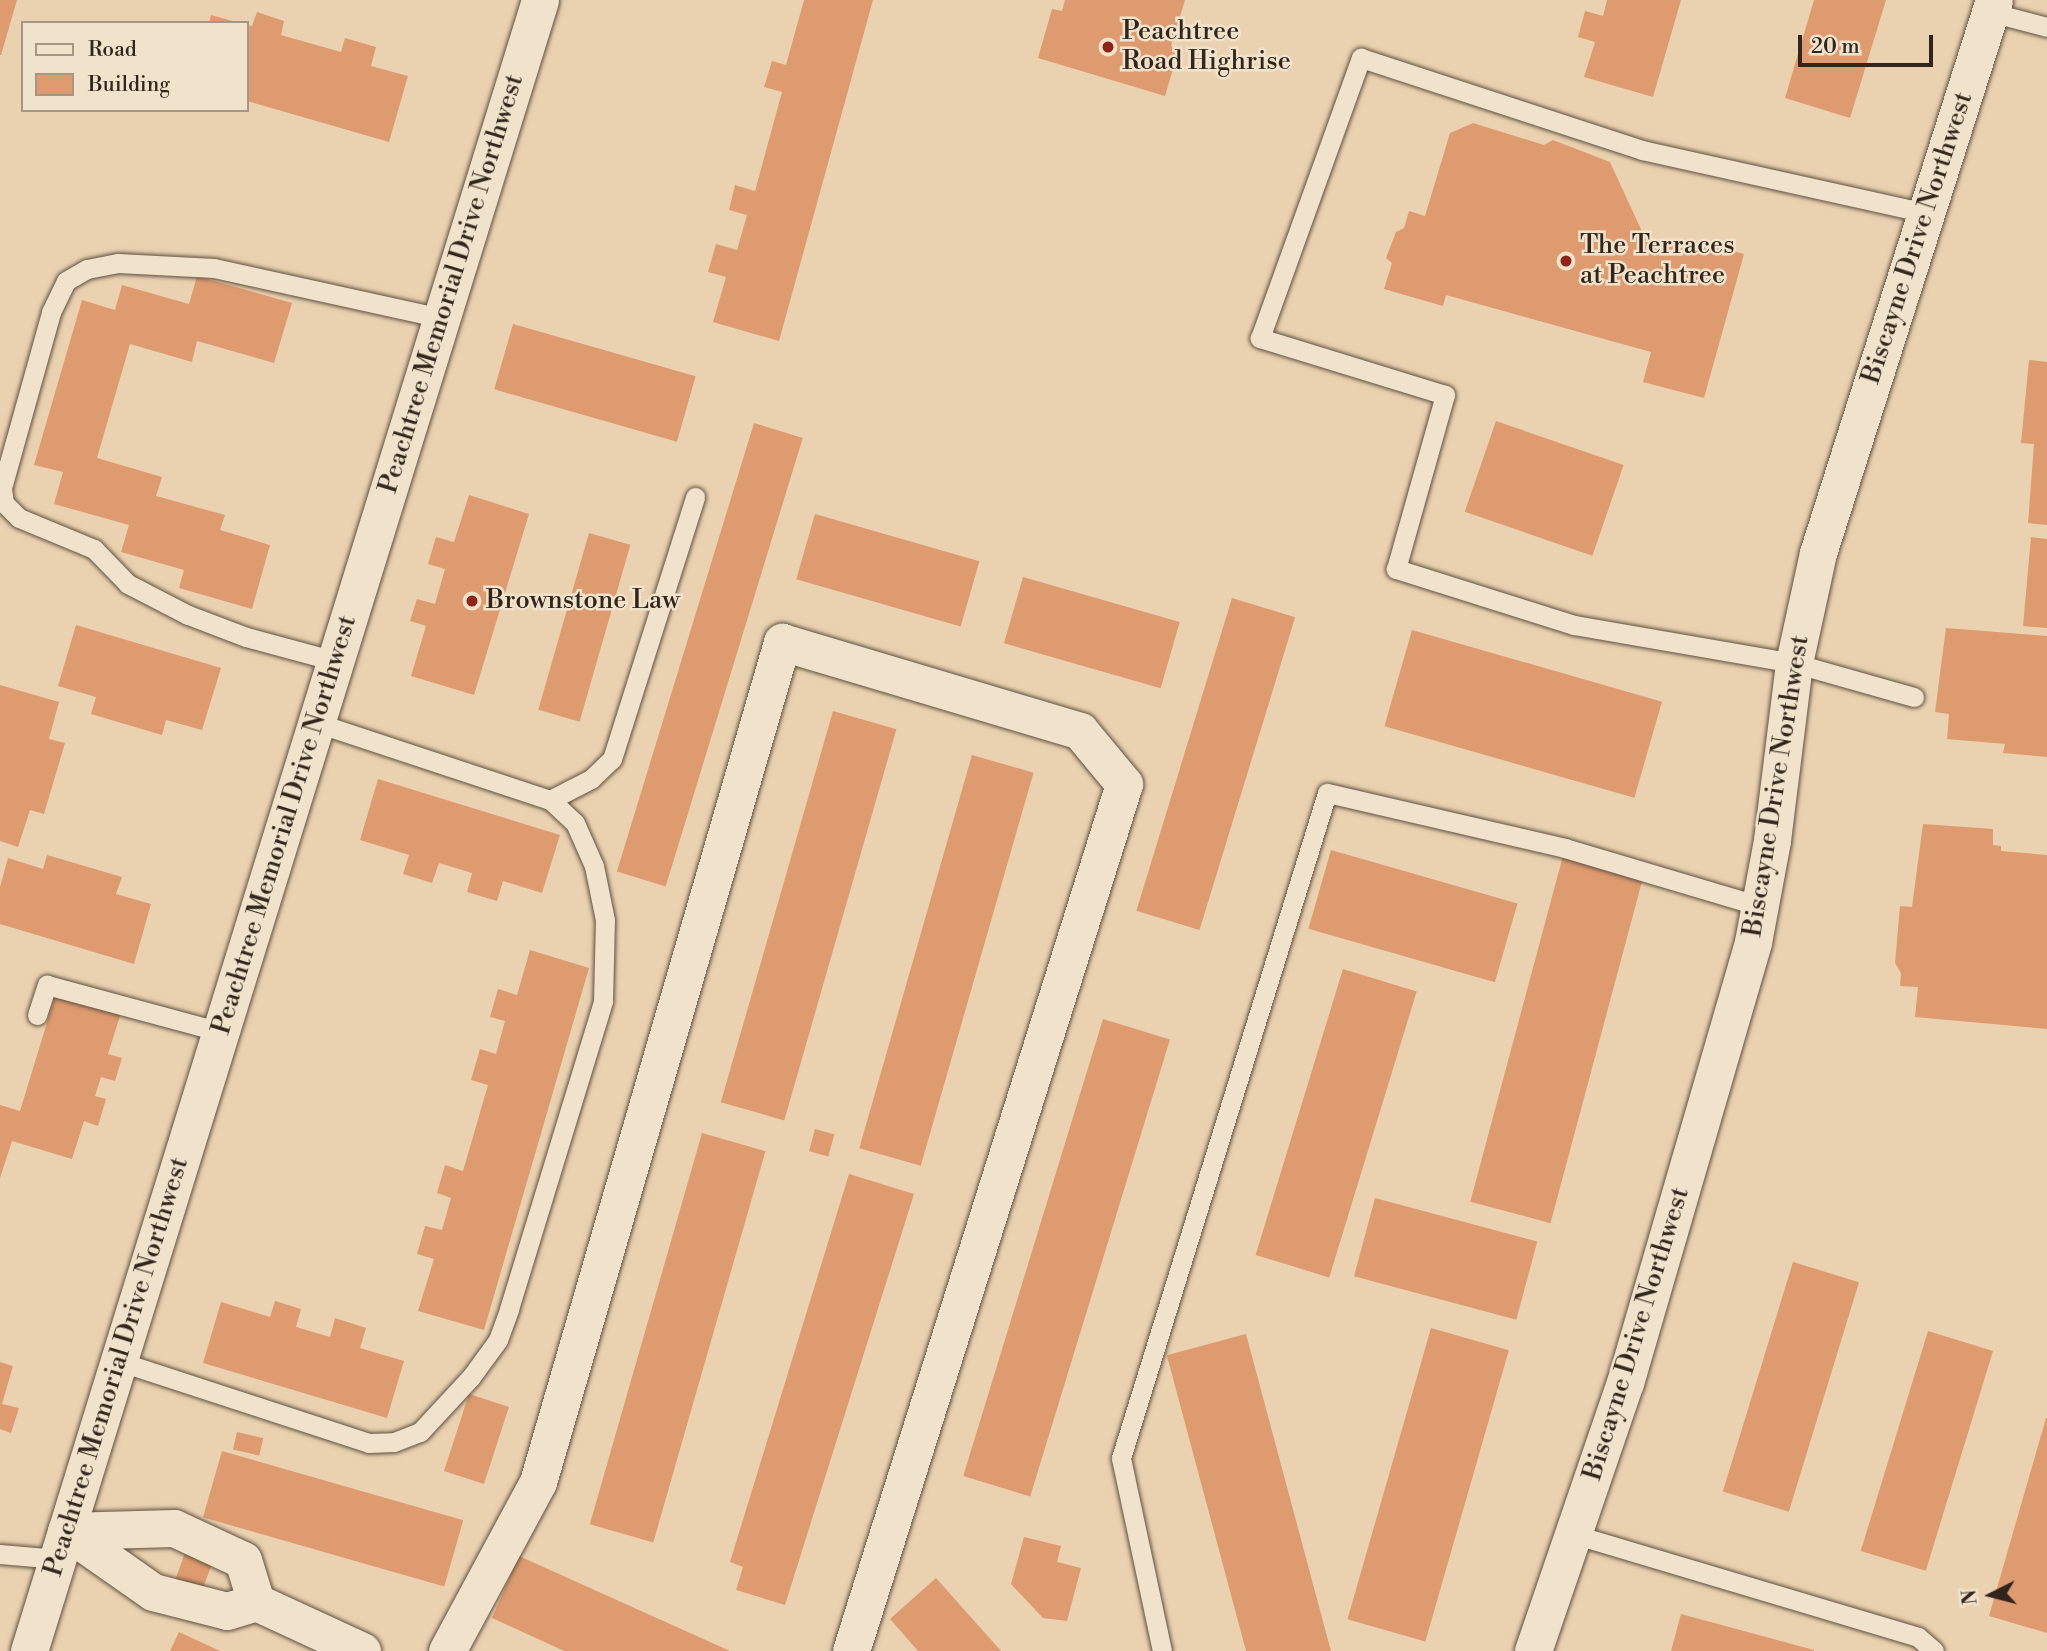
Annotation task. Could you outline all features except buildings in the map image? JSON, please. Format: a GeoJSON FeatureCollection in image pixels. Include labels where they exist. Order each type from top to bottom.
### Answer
{"type":"FeatureCollection","features":[{"type":"Feature","properties":{"kind":"street","name":"Peachtree Memorial Drive Northwest"},"geometry":{"type":"LineString","coordinates":[[29,1651],[314,722],[540,0]]}},
{"type":"Feature","properties":{"kind":"street","name":"Biscayne Drive Northwest"},"geometry":{"type":"LineString","coordinates":[[1533,1651],[1625,1382],[1760,906],[1794,663],[1818,553],[1992,6]]}},
{"type":"Feature","properties":{"kind":"street"},"geometry":{"type":"LineString","coordinates":[[447,1651],[538,1482],[782,642],[1080,731],[1124,784],[851,1651]]}},
{"type":"Feature","properties":{"kind":"street"},"geometry":{"type":"LineString","coordinates":[[62,1545],[174,1528],[243,1560],[256,1602]]}},
{"type":"Feature","properties":{"kind":"street"},"geometry":{"type":"LineString","coordinates":[[62,1545],[153,1592],[227,1611],[256,1602],[362,1651]]}},
{"type":"Feature","properties":{"kind":"lane"},"geometry":{"type":"LineString","coordinates":[[1992,6],[2047,27]]}},
{"type":"Feature","properties":{"kind":"lane"},"geometry":{"type":"LineString","coordinates":[[1914,697],[1794,663],[1574,625],[1396,569],[1444,395],[1259,338],[1361,58],[1642,149],[1927,213]]}},
{"type":"Feature","properties":{"kind":"lane"},"geometry":{"type":"LineString","coordinates":[[335,661],[246,637],[188,615],[128,584],[94,549],[19,518],[4,503],[2,488],[51,312],[66,281],[87,269],[118,263],[214,268],[442,318]]}},
{"type":"Feature","properties":{"kind":"lane"},"geometry":{"type":"LineString","coordinates":[[550,800],[591,779],[612,759],[695,497]]}},
{"type":"Feature","properties":{"kind":"lane"},"geometry":{"type":"LineString","coordinates":[[118,1361],[369,1443],[394,1442],[420,1432],[471,1377],[498,1340],[603,1001],[605,920],[594,866],[575,823],[550,800],[314,722]]}},
{"type":"Feature","properties":{"kind":"lane"},"geometry":{"type":"LineString","coordinates":[[1162,1651],[1121,1458],[1327,793],[1565,848],[1760,906]]}},
{"type":"Feature","properties":{"kind":"lane"},"geometry":{"type":"LineString","coordinates":[[37,1015],[47,985],[221,1032]]}},
{"type":"Feature","properties":{"kind":"lane"},"geometry":{"type":"LineString","coordinates":[[1573,1534],[1918,1637],[1934,1651]]}},
{"type":"Feature","properties":{"kind":"lane"},"geometry":{"type":"LineString","coordinates":[[0,1554],[62,1545]]}},
{"type":"Feature","properties":{"kind":"place","name":"Peachtree Road Highrise"},"geometry":{"type":"Point","coordinates":[1108,47]}},
{"type":"Feature","properties":{"kind":"place","name":"The Terraces at Peachtree"},"geometry":{"type":"Point","coordinates":[1566,261]}},
{"type":"Feature","properties":{"kind":"place","name":"Brownstone Law"},"geometry":{"type":"Point","coordinates":[472,601]}}]}
